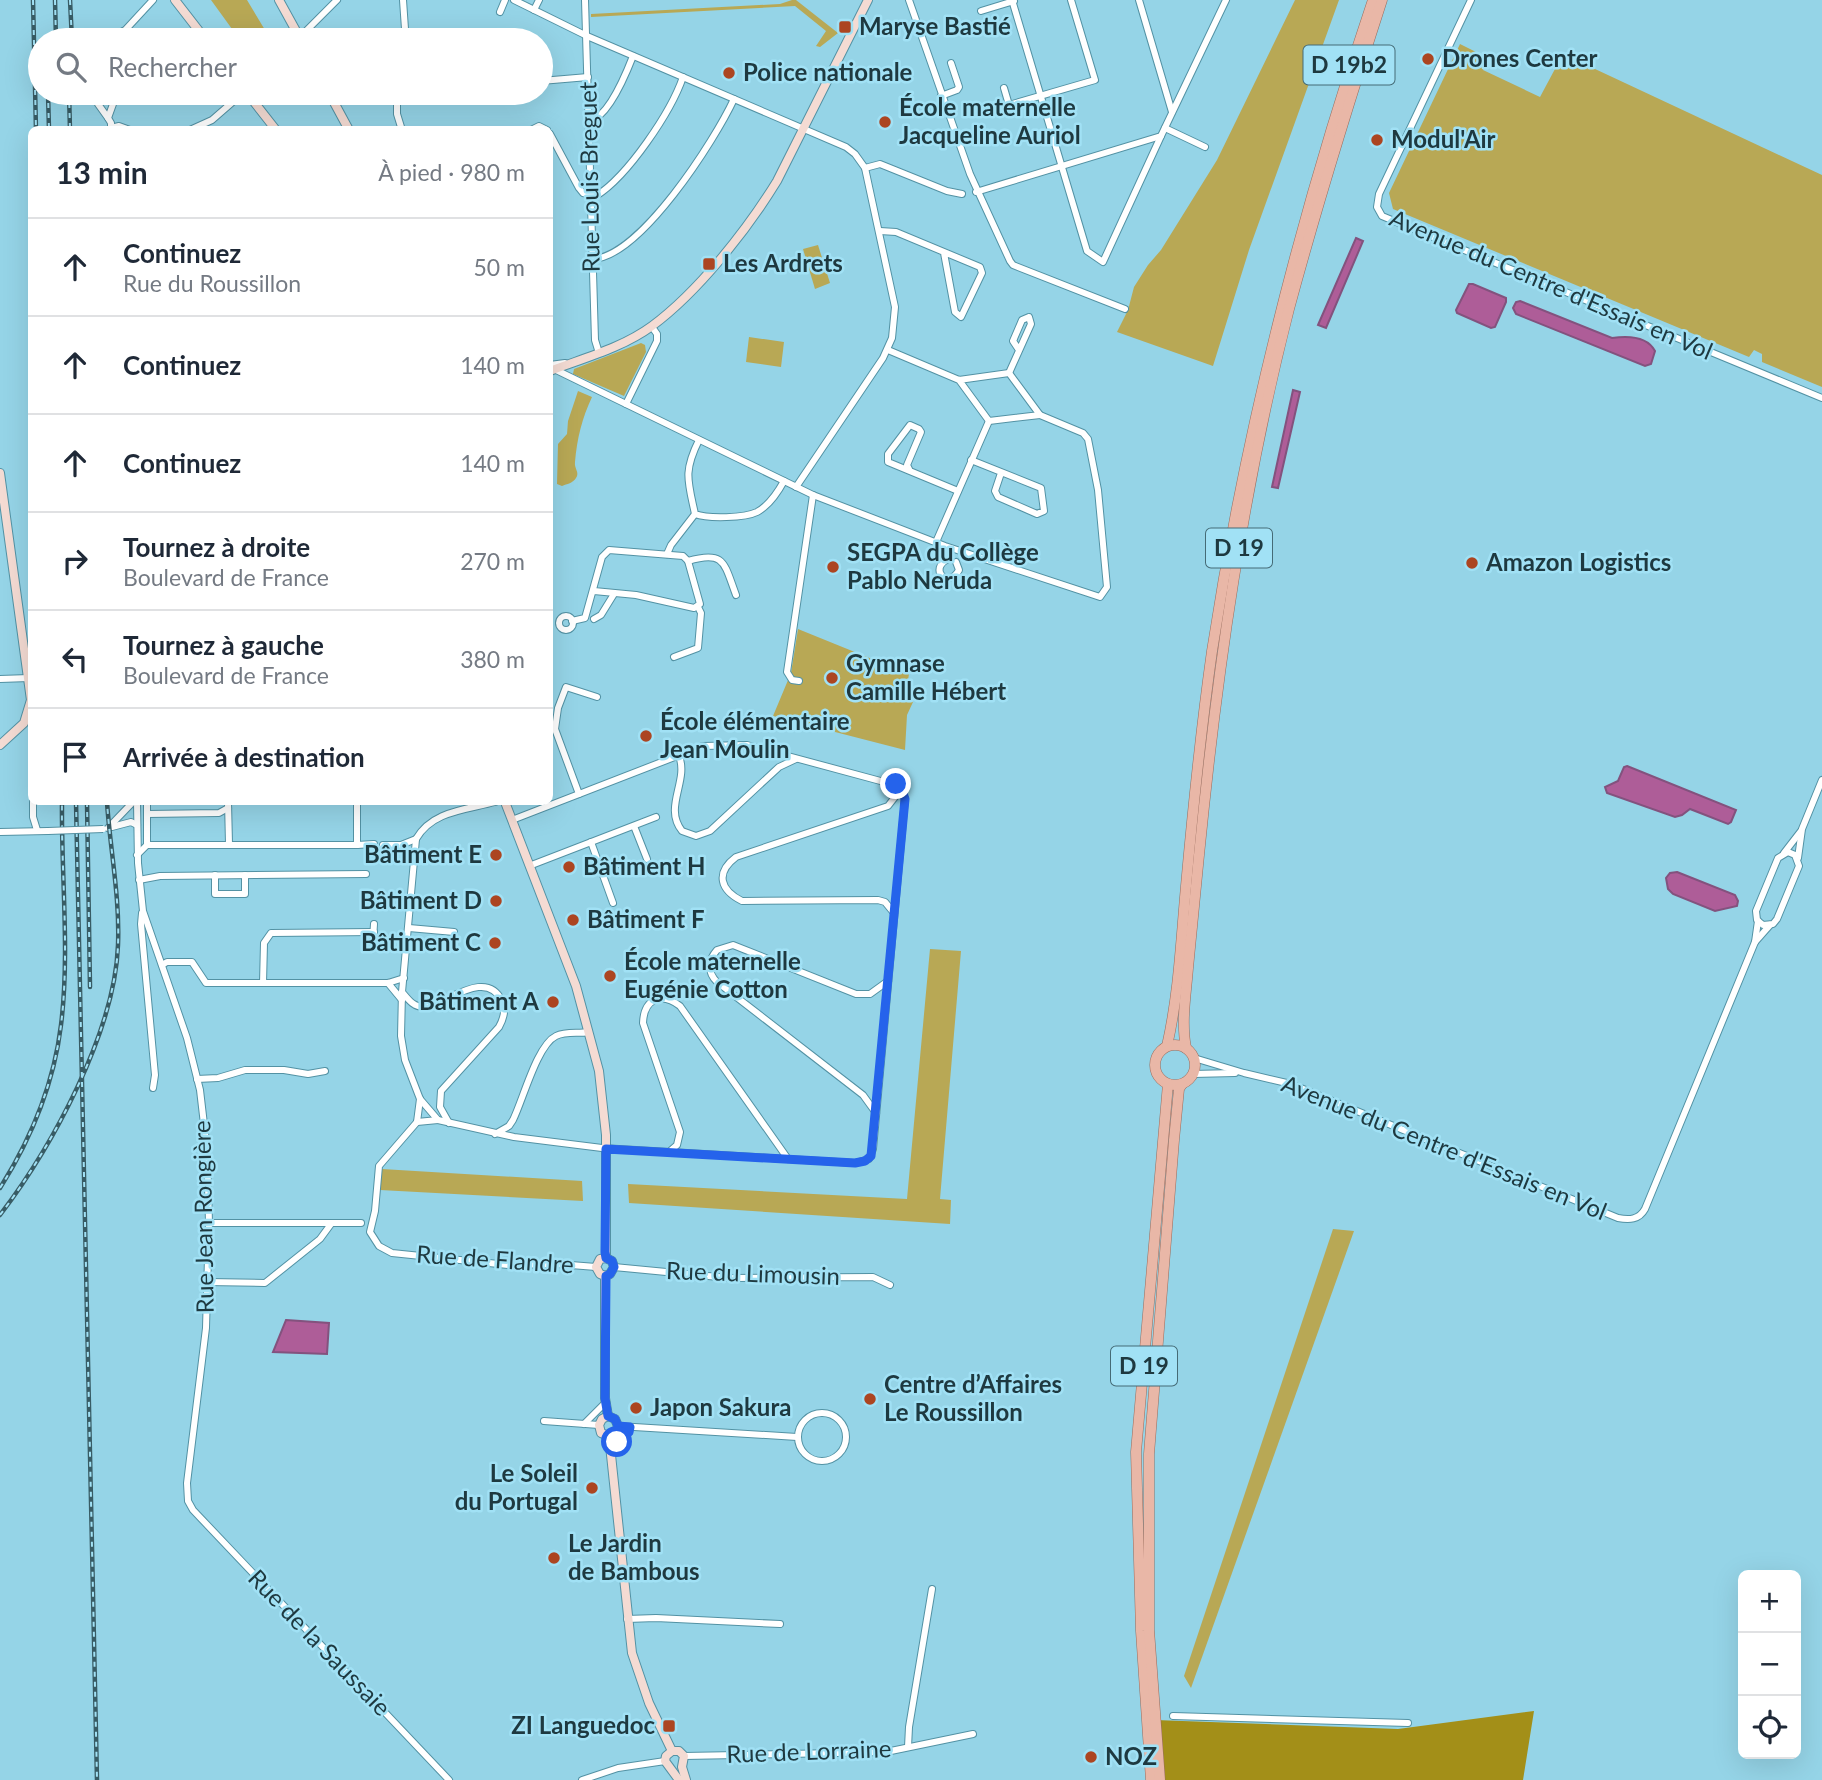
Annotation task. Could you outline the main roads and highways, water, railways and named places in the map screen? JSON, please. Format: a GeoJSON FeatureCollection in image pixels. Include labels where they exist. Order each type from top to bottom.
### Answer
{"type":"FeatureCollection","features":[{"type":"Feature","properties":{"kind":"main road","name":"D 19b2"},"geometry":{"type":"LineString","coordinates":[[1331,130],[1367,0]]}},
{"type":"Feature","properties":{"kind":"main road","name":"D 19"},"geometry":{"type":"LineString","coordinates":[[1167,1046],[1177,996],[1200,741],[1230,548],[1274,332],[1331,130],[1373,0]]}},
{"type":"Feature","properties":{"kind":"main road","name":"D 19"},"geometry":{"type":"LineString","coordinates":[[1186,1048],[1183,1034],[1186,986],[1210,740],[1224,636],[1251,483],[1289,312],[1322,193],[1382,0]]}},
{"type":"Feature","properties":{"kind":"main road"},"geometry":{"type":"LineString","coordinates":[[1180,1045],[1186,1048],[1194,1058],[1193,1074],[1182,1084],[1168,1084],[1159,1077],[1155,1066],[1158,1054],[1167,1046],[1180,1045]]}},
{"type":"Feature","properties":{"kind":"main road","name":"D 19"},"geometry":{"type":"LineString","coordinates":[[1151,1780],[1141,1631],[1136,1452],[1168,1084]]}},
{"type":"Feature","properties":{"kind":"main road","name":"D 19"},"geometry":{"type":"LineString","coordinates":[[1160,1780],[1149,1630],[1149,1454],[1174,1140],[1179,1089],[1182,1084]]}},
{"type":"Feature","properties":{"kind":"railway"},"geometry":{"type":"LineString","coordinates":[[33,0],[34,28]]}},
{"type":"Feature","properties":{"kind":"railway"},"geometry":{"type":"LineString","coordinates":[[55,0],[56,28]]}},
{"type":"Feature","properties":{"kind":"railway"},"geometry":{"type":"LineString","coordinates":[[70,0],[71,28]]}},
{"type":"Feature","properties":{"kind":"railway"},"geometry":{"type":"LineString","coordinates":[[35,105],[36,126]]}},
{"type":"Feature","properties":{"kind":"railway"},"geometry":{"type":"LineString","coordinates":[[48,105],[49,126]]}},
{"type":"Feature","properties":{"kind":"railway"},"geometry":{"type":"LineString","coordinates":[[69,105],[70,126]]}},
{"type":"Feature","properties":{"kind":"railway"},"geometry":{"type":"LineString","coordinates":[[0,1188],[22,1150],[40,1110],[58,1047],[65,970],[62,805]]}},
{"type":"Feature","properties":{"kind":"railway"},"geometry":{"type":"LineString","coordinates":[[76,805],[97,1780]]}},
{"type":"Feature","properties":{"kind":"railway"},"geometry":{"type":"LineString","coordinates":[[87,805],[90,987]]}},
{"type":"Feature","properties":{"kind":"railway"},"geometry":{"type":"LineString","coordinates":[[0,1215],[59,1123],[93,1051],[106,1014],[118,945],[116,891],[107,805]]}},
{"type":"Feature","properties":{"kind":"place","name":"Maryse Bastié"},"geometry":{"type":"Point","coordinates":[845,27]}},
{"type":"Feature","properties":{"kind":"place","name":"Drones Center"},"geometry":{"type":"Point","coordinates":[1428,59]}},
{"type":"Feature","properties":{"kind":"place","name":"Police nationale"},"geometry":{"type":"Point","coordinates":[729,73]}},
{"type":"Feature","properties":{"kind":"place","name":"École maternelle Jacqueline Auriol"},"geometry":{"type":"Point","coordinates":[885,122]}},
{"type":"Feature","properties":{"kind":"place","name":"Modul'Air"},"geometry":{"type":"Point","coordinates":[1377,140]}},
{"type":"Feature","properties":{"kind":"place","name":"Les Ardrets"},"geometry":{"type":"Point","coordinates":[709,264]}},
{"type":"Feature","properties":{"kind":"place","name":"Amazon Logistics"},"geometry":{"type":"Point","coordinates":[1472,563]}},
{"type":"Feature","properties":{"kind":"place","name":"SEGPA du Collège Pablo Neruda"},"geometry":{"type":"Point","coordinates":[833,567]}},
{"type":"Feature","properties":{"kind":"place","name":"Gymnase Camille Hébert"},"geometry":{"type":"Point","coordinates":[832,678]}},
{"type":"Feature","properties":{"kind":"place","name":"École élémentaire Jean Moulin"},"geometry":{"type":"Point","coordinates":[646,736]}},
{"type":"Feature","properties":{"kind":"place","name":"Bâtiment E"},"geometry":{"type":"Point","coordinates":[496,855]}},
{"type":"Feature","properties":{"kind":"place","name":"Bâtiment H"},"geometry":{"type":"Point","coordinates":[569,867]}},
{"type":"Feature","properties":{"kind":"place","name":"Bâtiment D"},"geometry":{"type":"Point","coordinates":[496,901]}},
{"type":"Feature","properties":{"kind":"place","name":"Bâtiment F"},"geometry":{"type":"Point","coordinates":[573,920]}},
{"type":"Feature","properties":{"kind":"place","name":"Bâtiment C"},"geometry":{"type":"Point","coordinates":[495,943]}},
{"type":"Feature","properties":{"kind":"place","name":"École maternelle Eugénie Cotton"},"geometry":{"type":"Point","coordinates":[610,976]}},
{"type":"Feature","properties":{"kind":"place","name":"Bâtiment A"},"geometry":{"type":"Point","coordinates":[553,1002]}},
{"type":"Feature","properties":{"kind":"place","name":"Centre d’Affaires Le Roussillon"},"geometry":{"type":"Point","coordinates":[870,1399]}},
{"type":"Feature","properties":{"kind":"place","name":"Japon Sakura"},"geometry":{"type":"Point","coordinates":[636,1408]}},
{"type":"Feature","properties":{"kind":"place","name":"Le Soleil du Portugal"},"geometry":{"type":"Point","coordinates":[592,1488]}},
{"type":"Feature","properties":{"kind":"place","name":"Le Jardin de Bambous"},"geometry":{"type":"Point","coordinates":[554,1558]}},
{"type":"Feature","properties":{"kind":"place","name":"ZI Languedoc"},"geometry":{"type":"Point","coordinates":[669,1726]}},
{"type":"Feature","properties":{"kind":"place","name":"NOZ"},"geometry":{"type":"Point","coordinates":[1091,1757]}}]}
